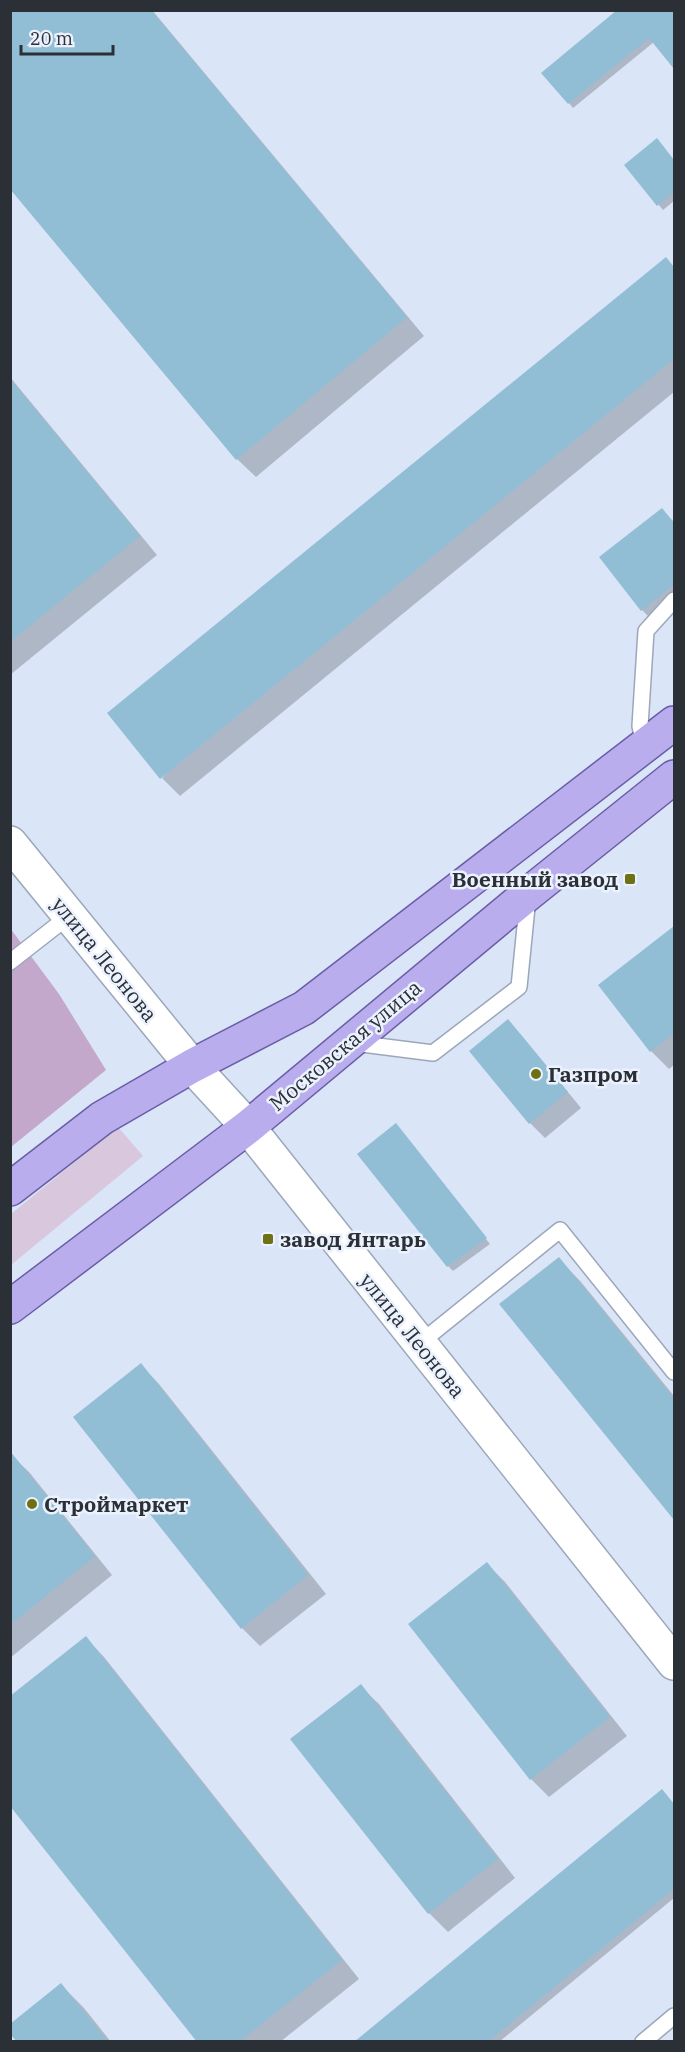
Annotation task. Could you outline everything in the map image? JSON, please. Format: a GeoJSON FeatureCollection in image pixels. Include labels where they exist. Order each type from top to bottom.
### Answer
{"type":"FeatureCollection","features":[{"type":"Feature","properties":{"kind":"main road"},"geometry":{"type":"LineString","coordinates":[[10,1189],[102,1118],[192,1066],[304,1008],[675,723]]}},
{"type":"Feature","properties":{"kind":"main road","name":"Московская улица"},"geometry":{"type":"LineString","coordinates":[[10,1307],[248,1127],[528,894],[675,777]]}},
{"type":"Feature","properties":{"kind":"street","name":"улица Леонова"},"geometry":{"type":"LineString","coordinates":[[10,843],[192,1066],[248,1127],[675,1663]]}},
{"type":"Feature","properties":{"kind":"lane"},"geometry":{"type":"LineString","coordinates":[[644,746],[640,726],[646,631],[675,600]]}},
{"type":"Feature","properties":{"kind":"lane"},"geometry":{"type":"LineString","coordinates":[[348,1042],[433,1053],[519,987],[528,894]]}},
{"type":"Feature","properties":{"kind":"lane"},"geometry":{"type":"LineString","coordinates":[[10,962],[69,916]]}},
{"type":"Feature","properties":{"kind":"lane"},"geometry":{"type":"LineString","coordinates":[[420,1343],[560,1230],[675,1372]]}},
{"type":"Feature","properties":{"kind":"lane"},"geometry":{"type":"LineString","coordinates":[[643,2042],[675,2016]]}},
{"type":"Feature","properties":{"kind":"shaded area"},"geometry":{"type":"Polygon","coordinates":[[[10,928],[59,994],[106,1070],[11,1147],[10,928]]]}},
{"type":"Feature","properties":{"kind":"shaded area"},"geometry":{"type":"Polygon","coordinates":[[[118,1127],[143,1156],[11,1265],[11,1214],[118,1127]]]}},
{"type":"Feature","properties":{"kind":"building"},"geometry":{"type":"Polygon","coordinates":[[[10,10],[151,10],[407,317],[236,460],[10,189],[10,10]]]}},
{"type":"Feature","properties":{"kind":"building"},"geometry":{"type":"Polygon","coordinates":[[[617,10],[674,10],[674,69],[649,38],[568,104],[541,73],[617,10]]]}},
{"type":"Feature","properties":{"kind":"building"},"geometry":{"type":"Polygon","coordinates":[[[657,138],[674,160],[674,192],[657,206],[624,165],[657,138]]]}},
{"type":"Feature","properties":{"kind":"building"},"geometry":{"type":"Polygon","coordinates":[[[666,257],[674,267],[674,359],[160,779],[107,713],[666,257]]]}},
{"type":"Feature","properties":{"kind":"building"},"geometry":{"type":"Polygon","coordinates":[[[10,379],[140,536],[10,642],[10,379]]]}},
{"type":"Feature","properties":{"kind":"building"},"geometry":{"type":"Polygon","coordinates":[[[662,508],[674,523],[674,584],[641,611],[599,557],[662,508]]]}},
{"type":"Feature","properties":{"kind":"building"},"geometry":{"type":"Polygon","coordinates":[[[674,926],[674,1033],[650,1052],[598,985],[674,926]]]}},
{"type":"Feature","properties":{"kind":"building"},"geometry":{"type":"Polygon","coordinates":[[[508,1019],[568,1092],[529,1124],[469,1051],[508,1019]]]}},
{"type":"Feature","properties":{"kind":"building"},"geometry":{"type":"Polygon","coordinates":[[[396,1123],[487,1238],[447,1267],[357,1154],[396,1123]]]}},
{"type":"Feature","properties":{"kind":"building"},"geometry":{"type":"Polygon","coordinates":[[[559,1257],[674,1399],[674,1520],[499,1304],[559,1257]]]}},
{"type":"Feature","properties":{"kind":"building"},"geometry":{"type":"Polygon","coordinates":[[[141,1363],[308,1575],[241,1629],[73,1417],[141,1363]]]}},
{"type":"Feature","properties":{"kind":"building","name":"Строймаркет"},"geometry":{"type":"Polygon","coordinates":[[[10,1451],[95,1556],[10,1625],[10,1451]]]}},
{"type":"Feature","properties":{"kind":"building"},"geometry":{"type":"Polygon","coordinates":[[[487,1562],[610,1717],[530,1780],[408,1624],[487,1562]]]}},
{"type":"Feature","properties":{"kind":"building"},"geometry":{"type":"Polygon","coordinates":[[[86,1636],[342,1960],[239,2042],[197,2042],[10,1806],[10,1696],[86,1636]]]}},
{"type":"Feature","properties":{"kind":"building"},"geometry":{"type":"Polygon","coordinates":[[[361,1684],[498,1859],[428,1914],[290,1739],[361,1684]]]}},
{"type":"Feature","properties":{"kind":"building"},"geometry":{"type":"Polygon","coordinates":[[[662,1789],[674,1804],[674,1889],[488,2042],[354,2042],[662,1789]]]}},
{"type":"Feature","properties":{"kind":"building"},"geometry":{"type":"Polygon","coordinates":[[[61,1983],[108,2042],[17,2042],[10,2034],[10,2024],[61,1983]]]}},
{"type":"Feature","properties":{"kind":"place","name":"Военный завод"},"geometry":{"type":"Point","coordinates":[630,879]}},
{"type":"Feature","properties":{"kind":"place","name":"Газпром"},"geometry":{"type":"Point","coordinates":[536,1074]}},
{"type":"Feature","properties":{"kind":"place","name":"завод Янтарь"},"geometry":{"type":"Point","coordinates":[268,1239]}},
{"type":"Feature","properties":{"kind":"place","name":"Строймаркет"},"geometry":{"type":"Point","coordinates":[32,1504]}}]}
